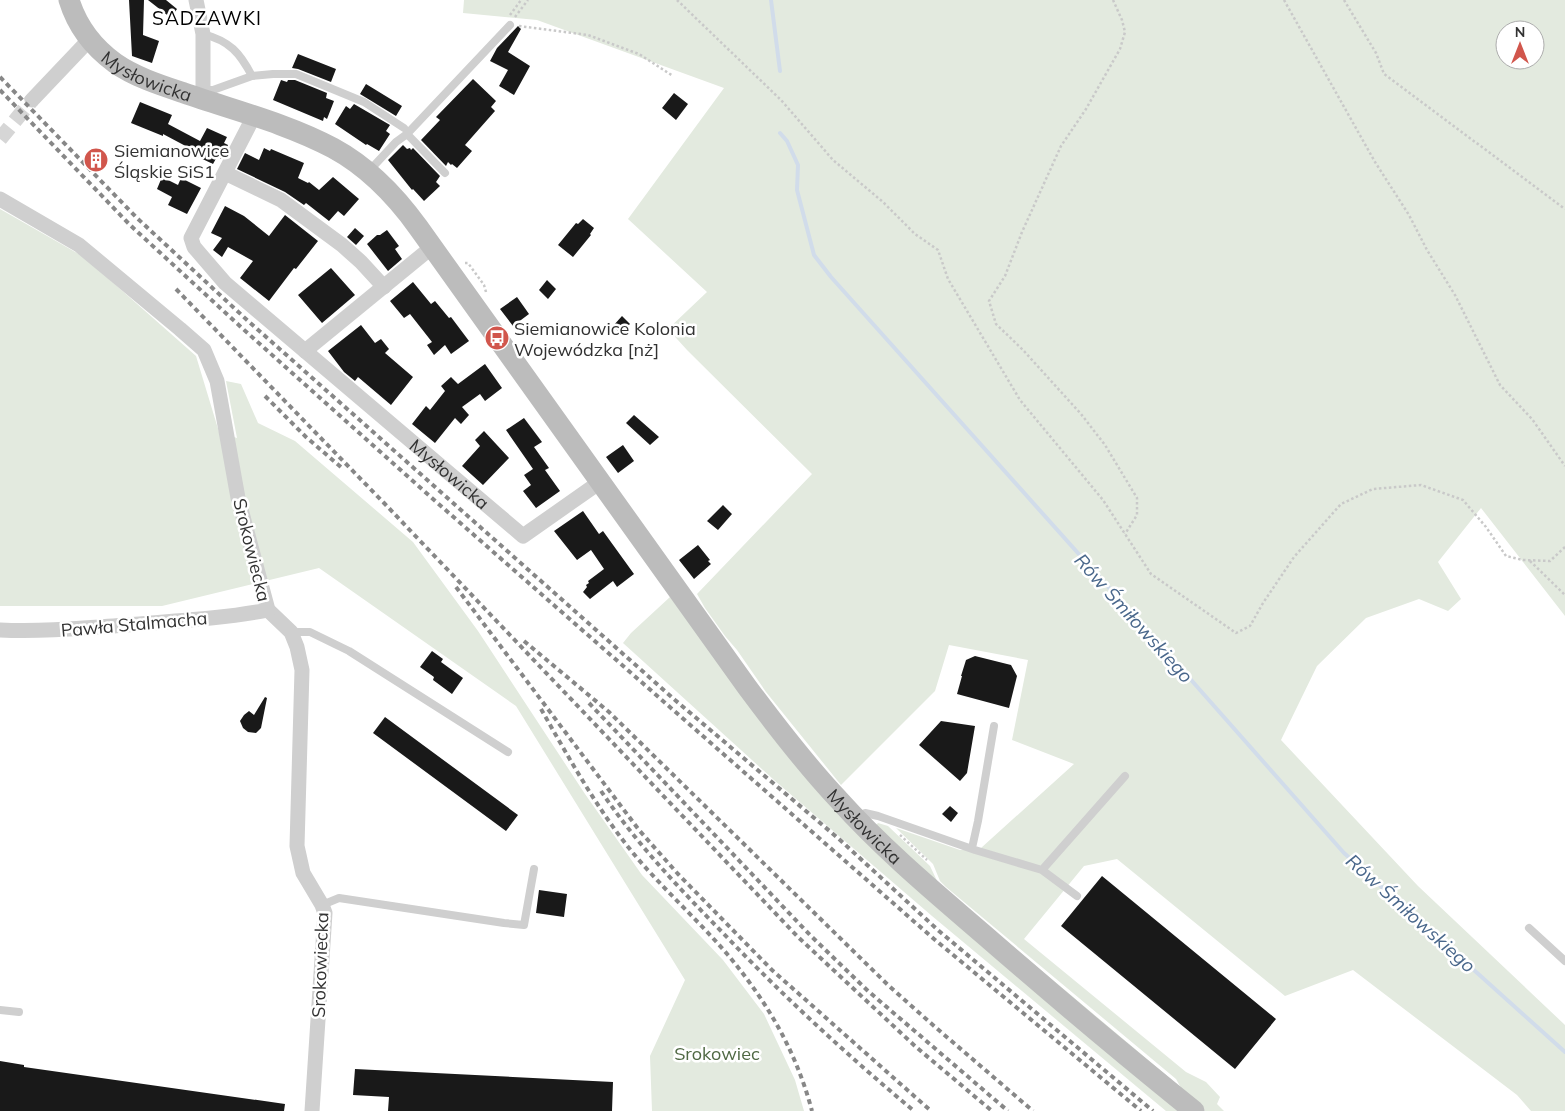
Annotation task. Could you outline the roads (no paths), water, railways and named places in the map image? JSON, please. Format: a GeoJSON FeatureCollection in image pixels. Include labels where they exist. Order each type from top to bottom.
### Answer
{"type":"FeatureCollection","features":[{"type":"Feature","properties":{"kind":"street","name":"Mysłowicka"},"geometry":{"type":"LineString","coordinates":[[69,0],[77,22],[89,40],[116,63],[133,74],[202,95],[300,133],[332,148],[368,172],[399,202],[764,710],[808,765],[855,818],[950,906],[1082,1019],[1194,1111]]}},
{"type":"Feature","properties":{"kind":"street"},"geometry":{"type":"LineString","coordinates":[[196,0],[203,34],[202,95]]}},
{"type":"Feature","properties":{"kind":"street"},"geometry":{"type":"LineString","coordinates":[[32,100],[89,40]]}},
{"type":"Feature","properties":{"kind":"street","name":"Mysłowicka"},"geometry":{"type":"LineString","coordinates":[[254,116],[191,238],[194,247],[225,283],[523,536],[600,482]]}},
{"type":"Feature","properties":{"kind":"street"},"geometry":{"type":"LineString","coordinates":[[225,174],[281,200],[342,245],[384,287]]}},
{"type":"Feature","properties":{"kind":"street","name":"Srokowiecka"},"geometry":{"type":"LineString","coordinates":[[0,199],[79,245],[180,329],[204,350],[217,381],[238,498],[268,610],[291,632],[297,647],[302,670],[298,846],[303,873],[322,904],[324,913],[312,1111]]}},
{"type":"Feature","properties":{"kind":"street"},"geometry":{"type":"LineString","coordinates":[[305,351],[432,247]]}},
{"type":"Feature","properties":{"kind":"street","name":"Pawła Stalmacha"},"geometry":{"type":"LineString","coordinates":[[0,630],[31,632],[166,622],[248,614],[268,610]]}},
{"type":"Feature","properties":{"kind":"lane"},"geometry":{"type":"LineString","coordinates":[[368,172],[405,131],[510,25]]}},
{"type":"Feature","properties":{"kind":"lane"},"geometry":{"type":"LineString","coordinates":[[203,34],[216,38],[235,50],[252,76]]}},
{"type":"Feature","properties":{"kind":"lane"},"geometry":{"type":"LineString","coordinates":[[202,95],[252,76],[296,74],[364,102],[405,131],[445,174]]}},
{"type":"Feature","properties":{"kind":"lane"},"geometry":{"type":"LineString","coordinates":[[291,632],[310,632],[349,651],[508,752]]}},
{"type":"Feature","properties":{"kind":"lane"},"geometry":{"type":"LineString","coordinates":[[972,848],[994,726]]}},
{"type":"Feature","properties":{"kind":"lane"},"geometry":{"type":"LineString","coordinates":[[1042,870],[1125,776]]}},
{"type":"Feature","properties":{"kind":"lane"},"geometry":{"type":"LineString","coordinates":[[855,818],[865,813],[878,816],[1042,870],[1077,896]]}},
{"type":"Feature","properties":{"kind":"lane"},"geometry":{"type":"LineString","coordinates":[[322,904],[339,898],[524,925],[534,869]]}},
{"type":"Feature","properties":{"kind":"lane"},"geometry":{"type":"LineString","coordinates":[[1529,928],[1565,961]]}},
{"type":"Feature","properties":{"kind":"lane"},"geometry":{"type":"LineString","coordinates":[[0,1010],[19,1012]]}},
{"type":"Feature","properties":{"kind":"waterway","name":"Rów Śmiłowskiego"},"geometry":{"type":"LineString","coordinates":[[771,0],[780,71]]}},
{"type":"Feature","properties":{"kind":"waterway","name":"Rów Śmiłowskiego"},"geometry":{"type":"LineString","coordinates":[[780,133],[787,141],[798,165],[797,190],[814,255],[831,277],[1344,853],[1565,1052]]}},
{"type":"Feature","properties":{"kind":"tunnel"},"geometry":{"type":"LineString","coordinates":[[0,139],[32,100]]}},
{"type":"Feature","properties":{"kind":"railway"},"geometry":{"type":"LineString","coordinates":[[0,77],[137,218],[247,320],[675,700],[839,839],[939,931],[1153,1111]]}},
{"type":"Feature","properties":{"kind":"railway"},"geometry":{"type":"LineString","coordinates":[[0,90],[130,225],[433,499],[934,939],[1141,1111]]}},
{"type":"Feature","properties":{"kind":"railway"},"geometry":{"type":"LineString","coordinates":[[176,289],[384,503],[798,937],[916,1047],[992,1111]]}},
{"type":"Feature","properties":{"kind":"railway"},"geometry":{"type":"LineString","coordinates":[[265,396],[306,437],[342,468]]}},
{"type":"Feature","properties":{"kind":"railway"},"geometry":{"type":"LineString","coordinates":[[456,587],[639,830],[678,874],[772,970],[931,1111]]}},
{"type":"Feature","properties":{"kind":"railway"},"geometry":{"type":"LineString","coordinates":[[524,641],[609,712],[888,985],[1033,1111]]}},
{"type":"Feature","properties":{"kind":"railway"},"geometry":{"type":"LineString","coordinates":[[589,703],[810,935],[868,991],[1008,1111]]}},
{"type":"Feature","properties":{"kind":"railway"},"geometry":{"type":"LineString","coordinates":[[541,709],[607,819],[644,866],[705,929],[756,991],[789,1048],[798,1068],[812,1111]]}},
{"type":"Feature","properties":{"kind":"railway"},"geometry":{"type":"LineString","coordinates":[[601,791],[628,829],[658,864],[768,979],[815,1024],[914,1111]]}},
{"type":"Feature","properties":{"kind":"place","name":"Siemianowice Śląskie SiS1"},"geometry":{"type":"Point","coordinates":[96,160]}},
{"type":"Feature","properties":{"kind":"place","name":"Siemianowice Kolonia Wojewódzka [nż]"},"geometry":{"type":"Point","coordinates":[497,338]}},
{"type":"Feature","properties":{"kind":"district","name":"SADZAWKI"},"geometry":{"type":"Point","coordinates":[207,18]}},
{"type":"Feature","properties":{"kind":"park label","name":"Srokowiec"},"geometry":{"type":"Point","coordinates":[717,1053]}}]}
